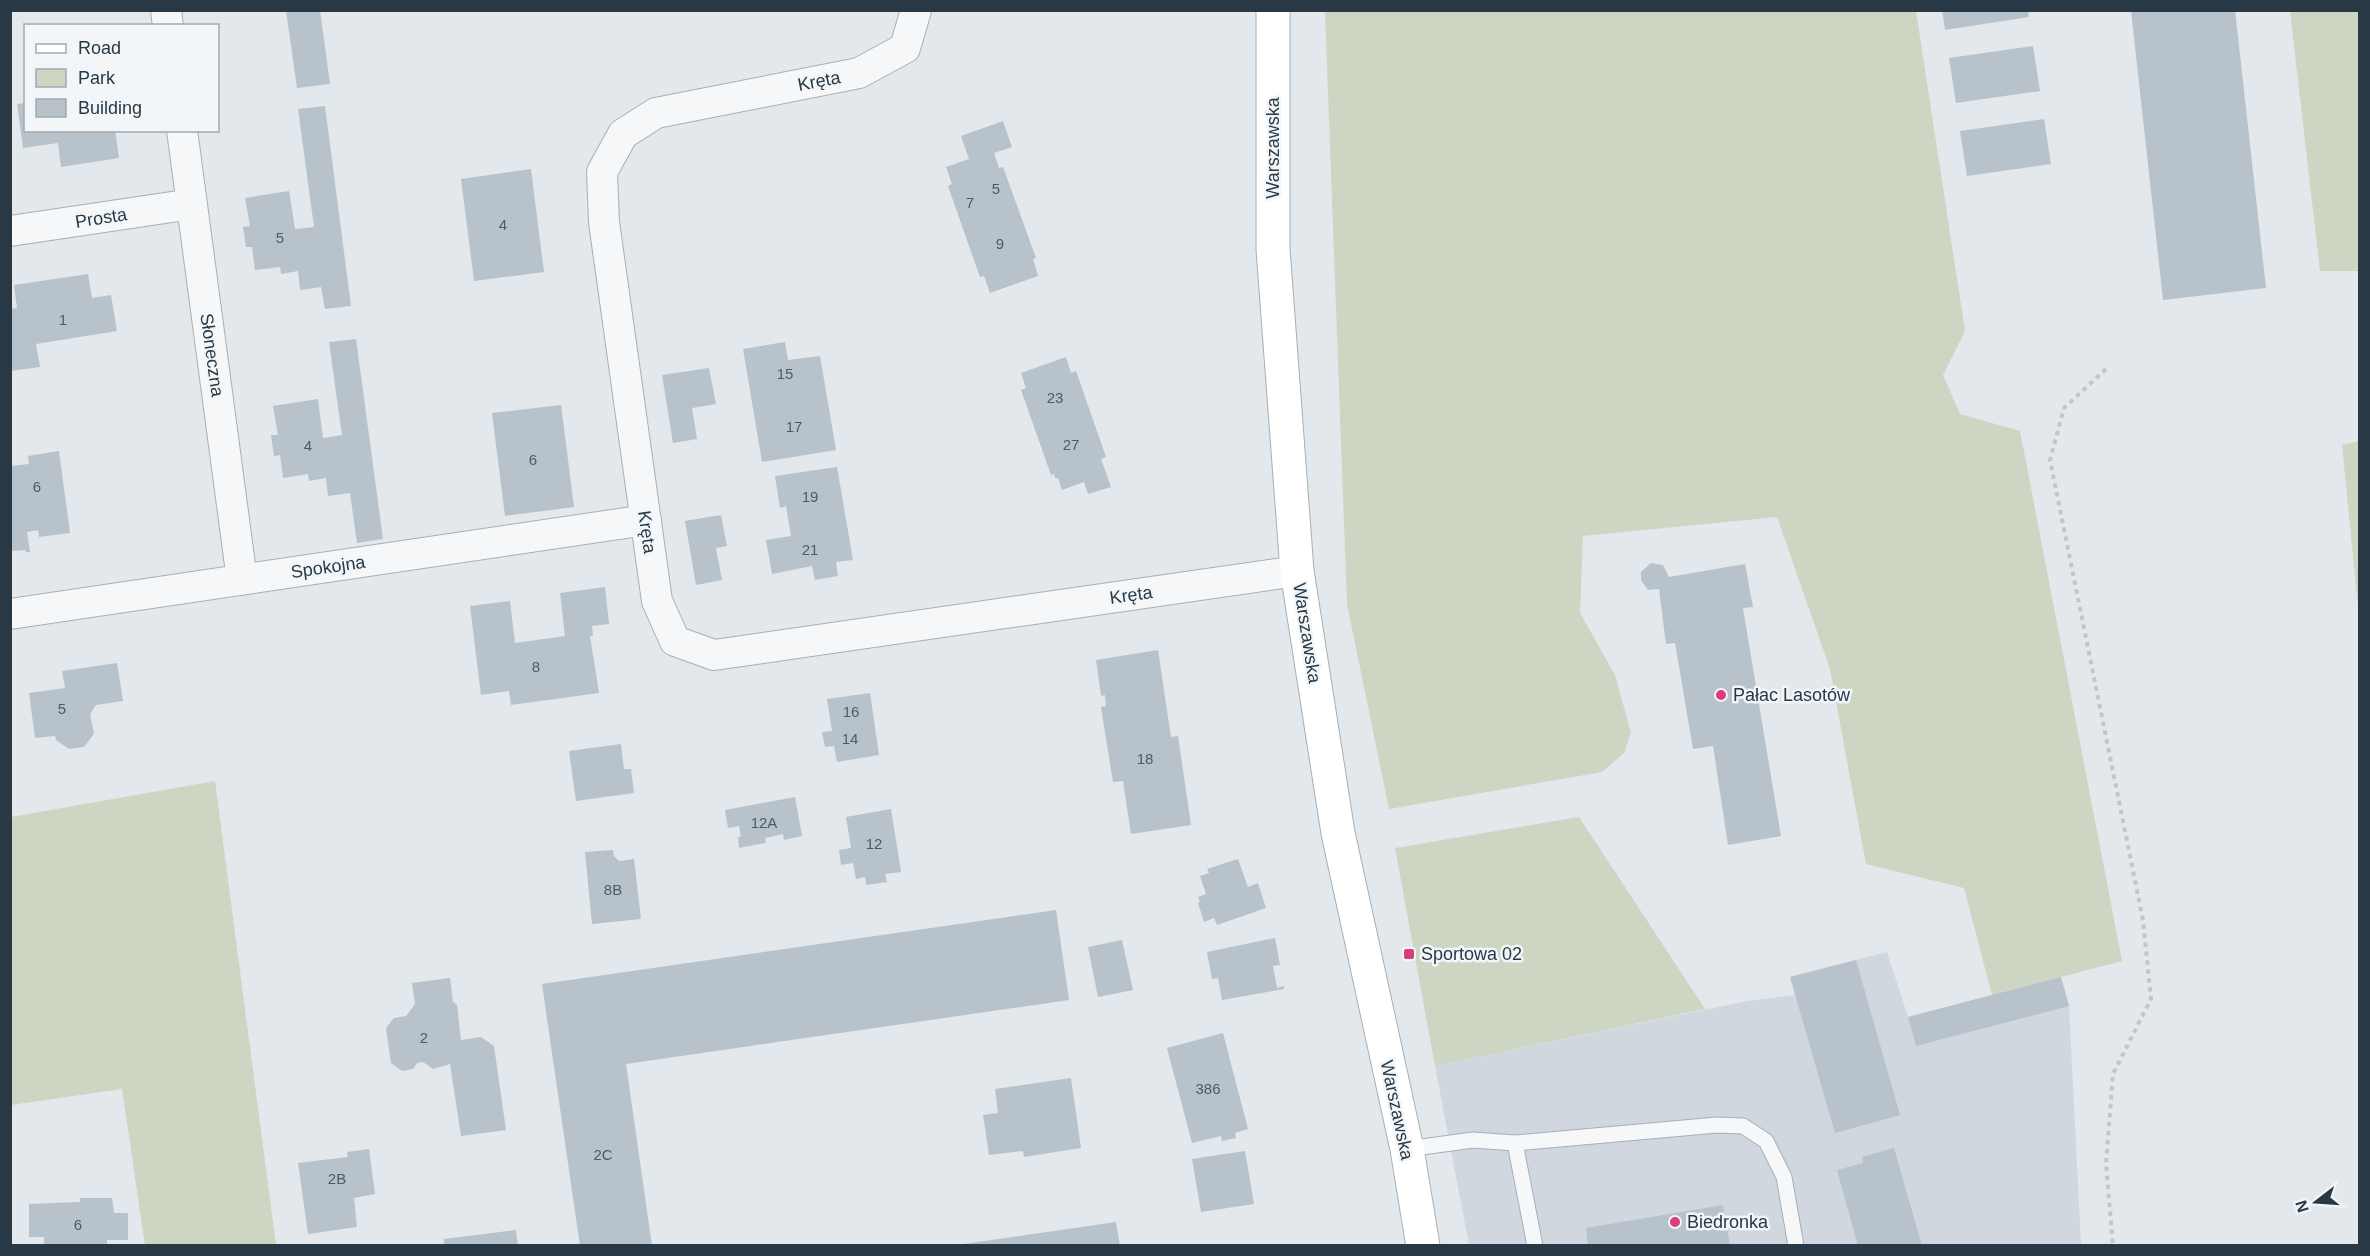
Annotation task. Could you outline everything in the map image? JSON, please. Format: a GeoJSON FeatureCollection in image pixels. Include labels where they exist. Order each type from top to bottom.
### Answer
{"type":"FeatureCollection","features":[{"type":"Feature","properties":{"kind":"main road","name":"Warszawska"},"geometry":{"type":"LineString","coordinates":[[1272,10],[1273,249],[1297,571],[1338,833],[1407,1149],[1423,1245]]}},
{"type":"Feature","properties":{"kind":"street","name":"Kręta"},"geometry":{"type":"LineString","coordinates":[[916,10],[905,48],[860,73],[656,113],[623,134],[602,172],[604,222],[657,601],[675,641],[714,655],[1297,571]]}},
{"type":"Feature","properties":{"kind":"street","name":"Słoneczna"},"geometry":{"type":"LineString","coordinates":[[182,132],[242,579]]}},
{"type":"Feature","properties":{"kind":"street","name":"Prosta"},"geometry":{"type":"LineString","coordinates":[[10,231],[192,204]]}},
{"type":"Feature","properties":{"kind":"street","name":"Spokojna"},"geometry":{"type":"LineString","coordinates":[[10,614],[646,520]]}},
{"type":"Feature","properties":{"kind":"lane"},"geometry":{"type":"LineString","coordinates":[[1407,1149],[1473,1140],[1515,1143],[1717,1125],[1743,1126],[1766,1141],[1784,1177],[1796,1245]]}},
{"type":"Feature","properties":{"kind":"lane"},"geometry":{"type":"LineString","coordinates":[[1515,1143],[1534,1245]]}},
{"type":"Feature","properties":{"kind":"path"},"geometry":{"type":"LineString","coordinates":[[2106,369],[2064,408],[2050,460],[2143,920],[2151,999],[2113,1074],[2106,1164],[2113,1245]]}},
{"type":"Feature","properties":{"kind":"shaded area"},"geometry":{"type":"Polygon","coordinates":[[[1887,952],[1908,1017],[2061,977],[2069,1006],[2081,1245],[1469,1245],[1435,1066],[1747,1001],[1795,995],[1790,977],[1887,952]]]}},
{"type":"Feature","properties":{"kind":"green space"},"geometry":{"type":"Polygon","coordinates":[[[1325,11],[1916,11],[1965,331],[1943,375],[1960,414],[2020,431],[2122,961],[1992,995],[1964,888],[1866,864],[1830,669],[1777,517],[1583,536],[1580,613],[1615,675],[1631,733],[1624,753],[1602,772],[1389,809],[1347,604],[1325,11]]]}},
{"type":"Feature","properties":{"kind":"green space"},"geometry":{"type":"Polygon","coordinates":[[[2290,11],[2359,11],[2359,271],[2320,271],[2290,11]]]}},
{"type":"Feature","properties":{"kind":"green space"},"geometry":{"type":"Polygon","coordinates":[[[2360,441],[2359,617],[2342,445],[2360,441]]]}},
{"type":"Feature","properties":{"kind":"green space"},"geometry":{"type":"Polygon","coordinates":[[[215,781],[276,1245],[145,1245],[122,1089],[11,1105],[11,817],[215,781]]]}},
{"type":"Feature","properties":{"kind":"green space"},"geometry":{"type":"Polygon","coordinates":[[[1579,817],[1705,1009],[1435,1066],[1395,848],[1579,817]]]}},
{"type":"Feature","properties":{"kind":"building"},"geometry":{"type":"Polygon","coordinates":[[[286,10],[320,10],[330,84],[297,88],[286,10]]]}},
{"type":"Feature","properties":{"kind":"building"},"geometry":{"type":"Polygon","coordinates":[[[1942,10],[2028,10],[2029,17],[1945,30],[1942,10]]]}},
{"type":"Feature","properties":{"kind":"building"},"geometry":{"type":"Polygon","coordinates":[[[2131,10],[2235,10],[2266,288],[2163,300],[2131,10]]]}},
{"type":"Feature","properties":{"kind":"building"},"geometry":{"type":"Polygon","coordinates":[[[2033,46],[2040,91],[1956,103],[1949,58],[2033,46]]]}},
{"type":"Feature","properties":{"kind":"building"},"geometry":{"type":"Polygon","coordinates":[[[24,103],[24,132],[115,132],[119,158],[61,167],[58,143],[23,148],[17,104],[24,103]]]}},
{"type":"Feature","properties":{"kind":"building"},"geometry":{"type":"Polygon","coordinates":[[[325,106],[351,306],[325,309],[321,287],[300,290],[298,271],[281,274],[280,267],[255,270],[252,247],[246,247],[243,227],[250,226],[245,198],[289,191],[295,229],[314,227],[298,109],[325,106]]]}},
{"type":"Feature","properties":{"kind":"building"},"geometry":{"type":"Polygon","coordinates":[[[2044,119],[2051,164],[1967,176],[1960,131],[2044,119]]]}},
{"type":"Feature","properties":{"kind":"building"},"geometry":{"type":"Polygon","coordinates":[[[1003,121],[1012,147],[994,153],[999,168],[1003,167],[1036,258],[1033,259],[1038,276],[990,293],[984,276],[980,277],[948,186],[952,184],[946,167],[969,159],[961,136],[1003,121]]]}},
{"type":"Feature","properties":{"kind":"building"},"geometry":{"type":"Polygon","coordinates":[[[531,169],[544,272],[474,281],[461,179],[531,169]]]}},
{"type":"Feature","properties":{"kind":"building"},"geometry":{"type":"Polygon","coordinates":[[[88,274],[92,298],[111,295],[117,331],[36,344],[40,367],[10,371],[10,309],[17,308],[14,285],[88,274]]]}},
{"type":"Feature","properties":{"kind":"building"},"geometry":{"type":"Polygon","coordinates":[[[356,339],[383,539],[357,543],[350,493],[328,496],[326,478],[309,481],[308,474],[283,478],[280,455],[274,456],[271,435],[278,435],[273,406],[318,399],[323,438],[342,435],[329,342],[356,339]]]}},
{"type":"Feature","properties":{"kind":"building"},"geometry":{"type":"Polygon","coordinates":[[[785,342],[788,360],[820,356],[836,450],[762,462],[743,349],[785,342]]]}},
{"type":"Feature","properties":{"kind":"building"},"geometry":{"type":"Polygon","coordinates":[[[1066,357],[1071,373],[1076,371],[1106,457],[1101,459],[1111,487],[1088,494],[1084,482],[1062,490],[1058,478],[1055,478],[1054,474],[1051,475],[1021,390],[1026,388],[1021,373],[1066,357]]]}},
{"type":"Feature","properties":{"kind":"building"},"geometry":{"type":"Polygon","coordinates":[[[709,368],[716,404],[692,408],[697,439],[673,443],[662,375],[709,368]]]}},
{"type":"Feature","properties":{"kind":"building"},"geometry":{"type":"Polygon","coordinates":[[[561,405],[574,507],[505,516],[492,413],[561,405]]]}},
{"type":"Feature","properties":{"kind":"building"},"geometry":{"type":"Polygon","coordinates":[[[59,451],[70,533],[39,537],[38,530],[27,532],[30,552],[10,551],[10,466],[29,464],[28,456],[59,451]]]}},
{"type":"Feature","properties":{"kind":"building"},"geometry":{"type":"Polygon","coordinates":[[[837,467],[853,560],[836,562],[838,576],[815,580],[812,566],[772,574],[766,540],[791,536],[786,506],[780,508],[775,476],[837,467]]]}},
{"type":"Feature","properties":{"kind":"building"},"geometry":{"type":"Polygon","coordinates":[[[721,515],[727,546],[716,548],[722,580],[696,585],[685,521],[721,515]]]}},
{"type":"Feature","properties":{"kind":"building","name":"Pałac Lasotów"},"geometry":{"type":"Polygon","coordinates":[[[1651,563],[1663,565],[1669,577],[1745,564],[1753,607],[1743,608],[1781,836],[1728,845],[1713,746],[1693,749],[1675,643],[1666,644],[1659,589],[1648,590],[1641,580],[1641,572],[1651,563]]]}},
{"type":"Feature","properties":{"kind":"building"},"geometry":{"type":"Polygon","coordinates":[[[605,587],[609,624],[592,626],[593,636],[590,636],[599,693],[511,705],[509,691],[481,695],[470,606],[510,601],[515,643],[565,636],[560,593],[605,587]]]}},
{"type":"Feature","properties":{"kind":"building"},"geometry":{"type":"Polygon","coordinates":[[[1158,650],[1171,737],[1178,736],[1191,825],[1131,834],[1123,781],[1113,782],[1101,707],[1106,706],[1105,695],[1101,696],[1096,660],[1158,650]]]}},
{"type":"Feature","properties":{"kind":"building"},"geometry":{"type":"Polygon","coordinates":[[[117,663],[123,701],[96,705],[90,714],[94,734],[84,747],[69,749],[56,740],[55,736],[35,738],[29,693],[65,688],[62,671],[117,663]]]}},
{"type":"Feature","properties":{"kind":"building"},"geometry":{"type":"Polygon","coordinates":[[[870,693],[879,755],[837,762],[834,746],[825,747],[822,732],[832,731],[827,699],[870,693]]]}},
{"type":"Feature","properties":{"kind":"building"},"geometry":{"type":"Polygon","coordinates":[[[621,744],[624,769],[631,769],[634,793],[576,801],[569,751],[621,744]]]}},
{"type":"Feature","properties":{"kind":"building"},"geometry":{"type":"Polygon","coordinates":[[[795,797],[802,836],[784,840],[783,834],[765,838],[766,843],[739,848],[738,837],[741,837],[739,826],[728,828],[725,810],[795,797]]]}},
{"type":"Feature","properties":{"kind":"building"},"geometry":{"type":"Polygon","coordinates":[[[891,809],[901,872],[885,874],[887,882],[866,885],[865,877],[856,879],[853,863],[841,865],[839,850],[851,848],[846,817],[891,809]]]}},
{"type":"Feature","properties":{"kind":"building"},"geometry":{"type":"Polygon","coordinates":[[[613,850],[614,856],[619,861],[634,859],[641,919],[592,924],[585,852],[613,850]]]}},
{"type":"Feature","properties":{"kind":"building"},"geometry":{"type":"Polygon","coordinates":[[[1238,859],[1248,887],[1258,883],[1266,908],[1217,925],[1214,918],[1204,922],[1198,897],[1206,894],[1200,876],[1209,873],[1207,869],[1238,859]]]}},
{"type":"Feature","properties":{"kind":"building"},"geometry":{"type":"Polygon","coordinates":[[[1056,910],[1069,1000],[626,1064],[652,1246],[580,1246],[542,984],[1056,910]]]}},
{"type":"Feature","properties":{"kind":"building"},"geometry":{"type":"Polygon","coordinates":[[[1275,938],[1280,965],[1273,966],[1277,988],[1284,986],[1284,989],[1222,1000],[1218,978],[1212,979],[1207,952],[1275,938]]]}},
{"type":"Feature","properties":{"kind":"building"},"geometry":{"type":"Polygon","coordinates":[[[1122,940],[1133,990],[1098,997],[1088,947],[1122,940]]]}},
{"type":"Feature","properties":{"kind":"building"},"geometry":{"type":"Polygon","coordinates":[[[1856,960],[1900,1115],[1835,1133],[1790,977],[1856,960]]]}},
{"type":"Feature","properties":{"kind":"building"},"geometry":{"type":"Polygon","coordinates":[[[2061,977],[2069,1006],[1916,1046],[1908,1017],[2061,977]]]}},
{"type":"Feature","properties":{"kind":"building"},"geometry":{"type":"Polygon","coordinates":[[[450,978],[453,1002],[457,1005],[461,1040],[481,1037],[494,1046],[506,1130],[461,1136],[450,1064],[433,1069],[423,1062],[417,1063],[413,1069],[402,1071],[391,1063],[386,1028],[394,1018],[406,1016],[415,1004],[412,983],[450,978]]]}},
{"type":"Feature","properties":{"kind":"building"},"geometry":{"type":"Polygon","coordinates":[[[1223,1033],[1248,1129],[1235,1133],[1236,1138],[1222,1141],[1221,1136],[1192,1143],[1167,1048],[1223,1033]]]}},
{"type":"Feature","properties":{"kind":"building"},"geometry":{"type":"Polygon","coordinates":[[[1071,1078],[1081,1148],[1024,1157],[1023,1151],[989,1155],[983,1115],[998,1113],[995,1089],[1071,1078]]]}},
{"type":"Feature","properties":{"kind":"building"},"geometry":{"type":"Polygon","coordinates":[[[1894,1148],[1922,1246],[1858,1246],[1837,1170],[1863,1163],[1862,1157],[1894,1148]]]}},
{"type":"Feature","properties":{"kind":"building"},"geometry":{"type":"Polygon","coordinates":[[[369,1149],[375,1194],[354,1198],[357,1227],[308,1234],[298,1163],[348,1157],[347,1152],[369,1149]]]}},
{"type":"Feature","properties":{"kind":"building"},"geometry":{"type":"Polygon","coordinates":[[[1245,1151],[1254,1204],[1201,1212],[1192,1159],[1245,1151]]]}},
{"type":"Feature","properties":{"kind":"building"},"geometry":{"type":"Polygon","coordinates":[[[80,1198],[112,1198],[114,1213],[128,1213],[128,1240],[107,1240],[107,1246],[44,1246],[44,1237],[29,1237],[29,1204],[80,1202],[80,1198]]]}},
{"type":"Feature","properties":{"kind":"building","name":"Biedronka"},"geometry":{"type":"Polygon","coordinates":[[[1723,1205],[1730,1246],[1588,1246],[1586,1228],[1723,1205]]]}},
{"type":"Feature","properties":{"kind":"building"},"geometry":{"type":"Polygon","coordinates":[[[1116,1222],[1120,1246],[964,1246],[964,1244],[1116,1222]]]}},
{"type":"Feature","properties":{"kind":"building"},"geometry":{"type":"Polygon","coordinates":[[[516,1230],[518,1246],[444,1246],[444,1239],[516,1230]]]}},
{"type":"Feature","properties":{"kind":"place","name":"Pałac Lasotów"},"geometry":{"type":"Point","coordinates":[1721,695]}},
{"type":"Feature","properties":{"kind":"place","name":"Sportowa 02"},"geometry":{"type":"Point","coordinates":[1409,954]}},
{"type":"Feature","properties":{"kind":"place","name":"Biedronka"},"geometry":{"type":"Point","coordinates":[1675,1222]}}]}
